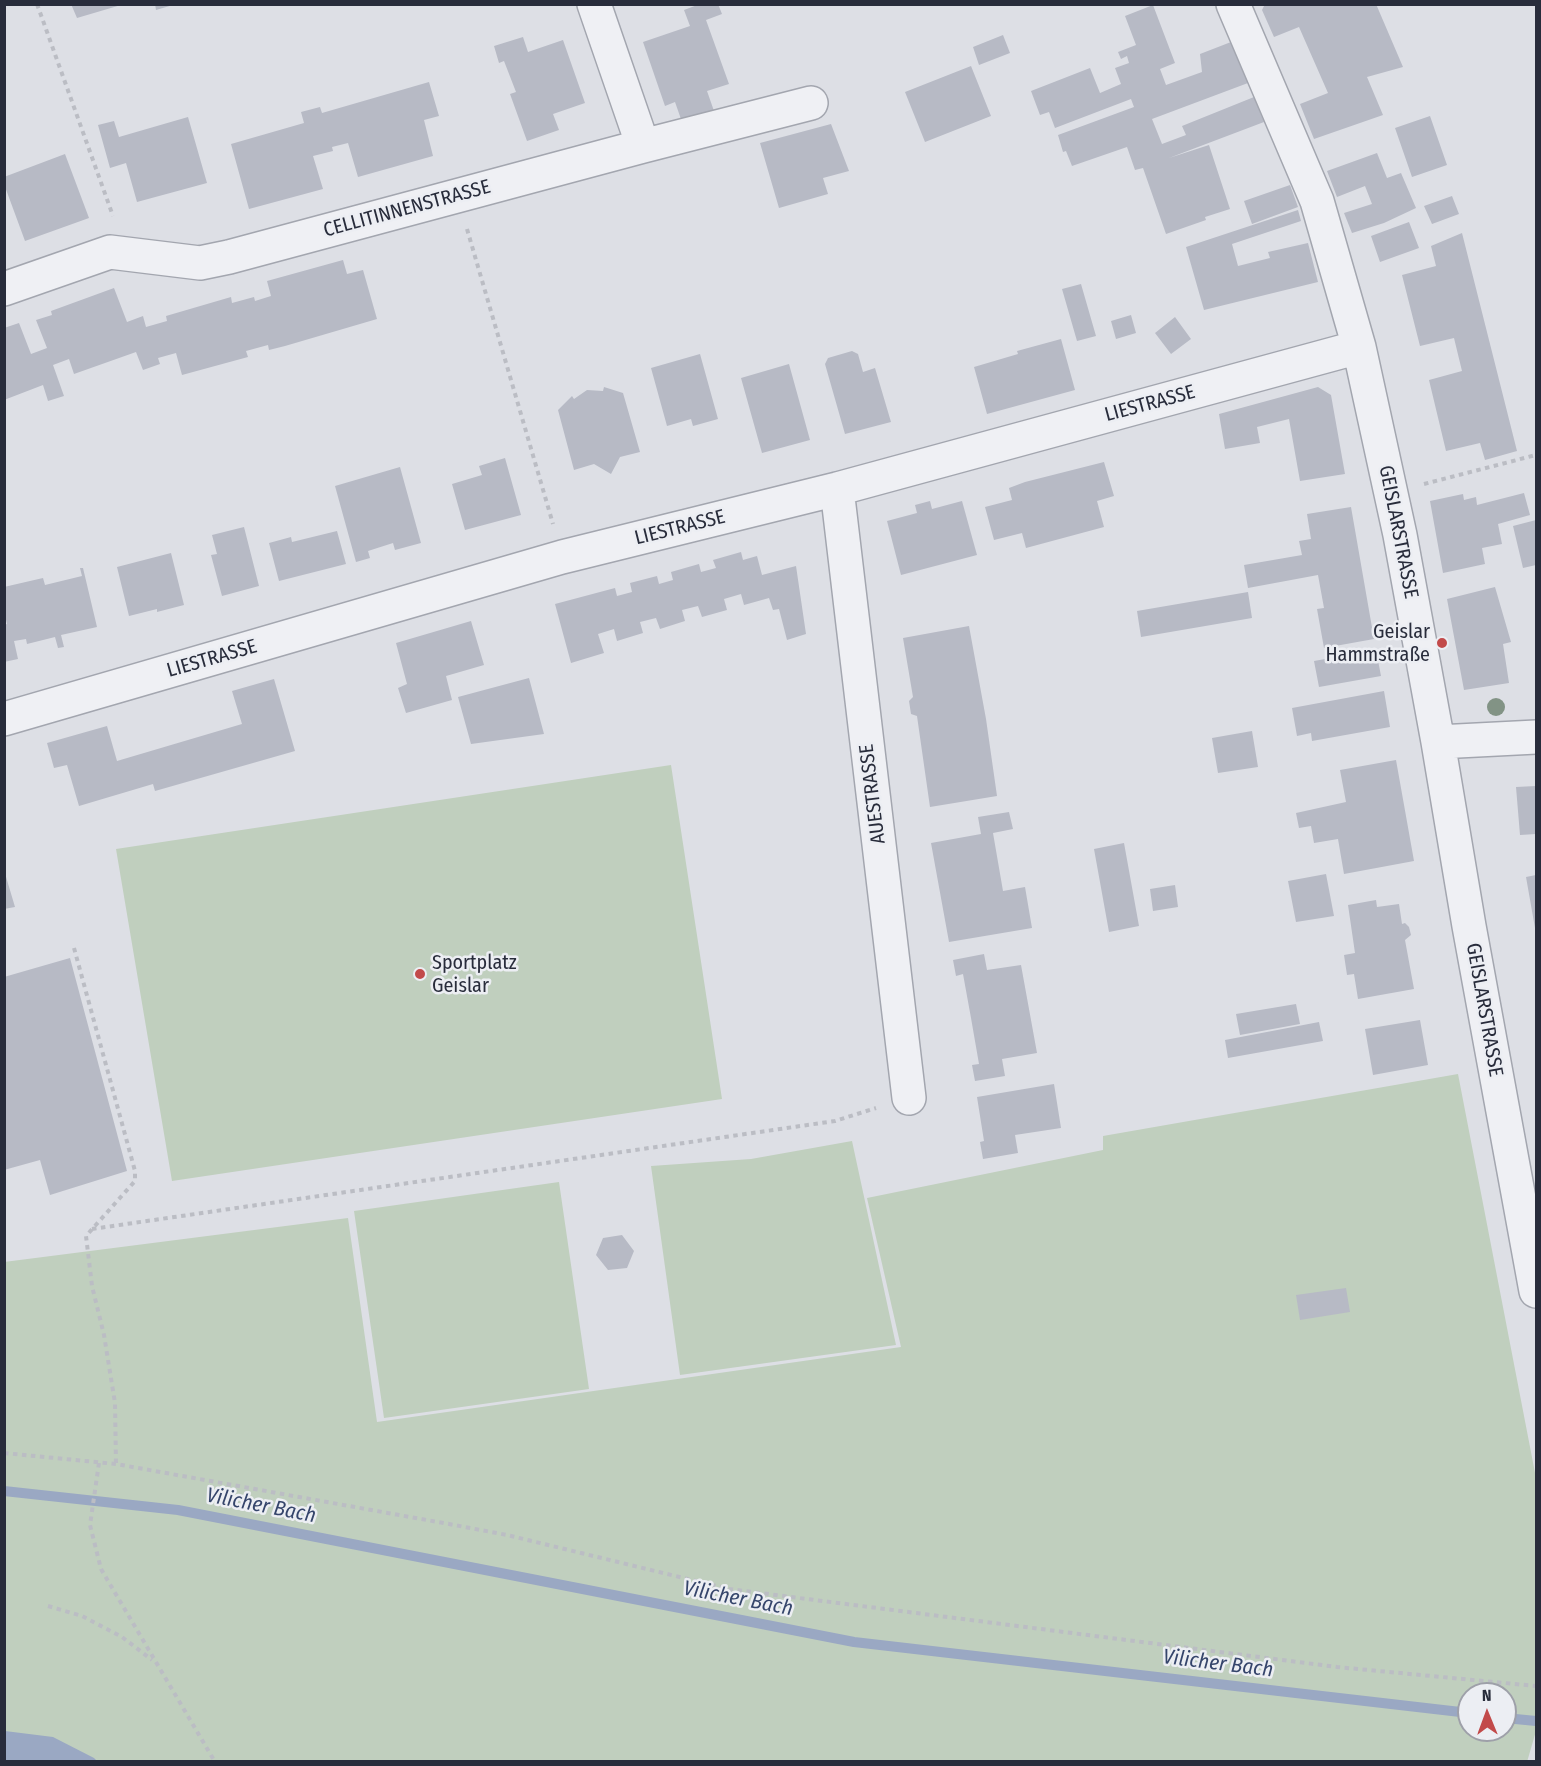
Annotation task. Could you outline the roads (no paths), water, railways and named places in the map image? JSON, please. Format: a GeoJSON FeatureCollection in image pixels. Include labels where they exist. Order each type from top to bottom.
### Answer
{"type":"FeatureCollection","features":[{"type":"Feature","properties":{"kind":"street"},"geometry":{"type":"LineString","coordinates":[[594,4],[643,146]]}},
{"type":"Feature","properties":{"kind":"street","name":"GEISLARSTRASSE"},"geometry":{"type":"LineString","coordinates":[[1233,4],[1317,201],[1359,347],[1392,492],[1536,1291]]}},
{"type":"Feature","properties":{"kind":"street","name":"CELLITINNENSTRASSE"},"geometry":{"type":"LineString","coordinates":[[4,290],[110,252],[200,263],[229,257],[811,103]]}},
{"type":"Feature","properties":{"kind":"street","name":"LIESTRASSE"},"geometry":{"type":"LineString","coordinates":[[4,719],[562,557],[837,489],[1359,347]]}},
{"type":"Feature","properties":{"kind":"street","name":"AUESTRASSE"},"geometry":{"type":"LineString","coordinates":[[837,489],[909,1098]]}},
{"type":"Feature","properties":{"kind":"street"},"geometry":{"type":"LineString","coordinates":[[1438,742],[1536,736]]}},
{"type":"Feature","properties":{"kind":"water"},"geometry":{"type":"Polygon","coordinates":[[[5,1731],[53,1737],[97,1761],[5,1761],[5,1731]]]}},
{"type":"Feature","properties":{"kind":"waterway","name":"Vilicher Bach"},"geometry":{"type":"LineString","coordinates":[[4,1491],[178,1510],[854,1642],[1457,1712]]}},
{"type":"Feature","properties":{"kind":"waterway","name":"Vilicher Bach"},"geometry":{"type":"LineString","coordinates":[[1517,1719],[1536,1721]]}},
{"type":"Feature","properties":{"kind":"place","name":"Geislar Hammstraße"},"geometry":{"type":"Point","coordinates":[1442,643]}},
{"type":"Feature","properties":{"kind":"place","name":"Sportplatz Geislar"},"geometry":{"type":"Point","coordinates":[420,974]}}]}
